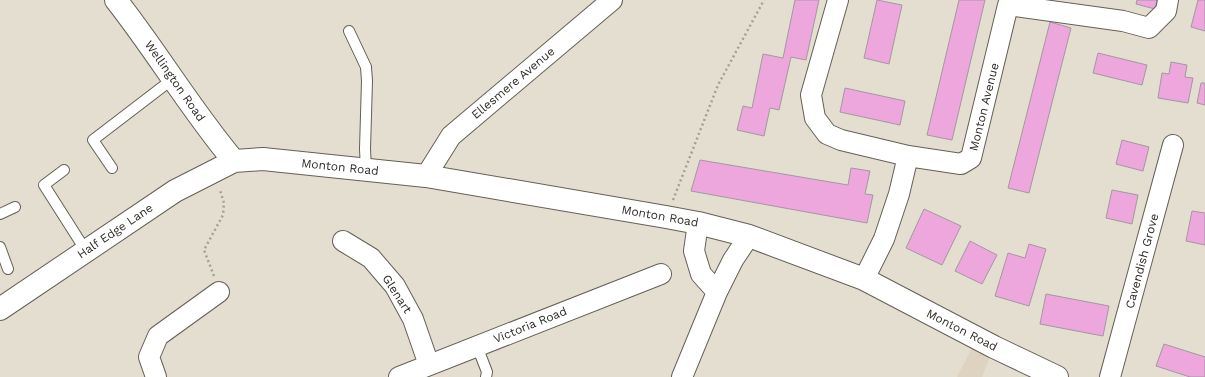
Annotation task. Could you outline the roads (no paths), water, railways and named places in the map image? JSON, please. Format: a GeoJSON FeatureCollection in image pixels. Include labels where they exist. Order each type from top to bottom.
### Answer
{"type":"FeatureCollection","features":[{"type":"Feature","properties":{"kind":"main road","name":"Wellington Road"},"geometry":{"type":"LineString","coordinates":[[116,0],[174,78],[219,143],[234,161]]}},
{"type":"Feature","properties":{"kind":"main road","name":"Monton Road"},"geometry":{"type":"LineString","coordinates":[[234,161],[263,159],[426,176],[666,217],[698,223],[749,236],[864,279],[994,347],[1057,377]]}},
{"type":"Feature","properties":{"kind":"main road","name":"Half Edge Lane"},"geometry":{"type":"LineString","coordinates":[[0,309],[175,191],[234,161]]}},
{"type":"Feature","properties":{"kind":"street","name":"Ellesmere Avenue"},"geometry":{"type":"LineString","coordinates":[[426,176],[451,136],[612,0]]}},
{"type":"Feature","properties":{"kind":"street","name":"Monton Avenue"},"geometry":{"type":"LineString","coordinates":[[838,0],[811,95],[815,118],[827,134],[841,140],[908,156],[961,164],[971,158],[1012,2]]}},
{"type":"Feature","properties":{"kind":"street"},"geometry":{"type":"LineString","coordinates":[[1012,2],[1123,21],[1149,28],[1166,10],[1168,0]]}},
{"type":"Feature","properties":{"kind":"street","name":"Cavendish Grove"},"geometry":{"type":"LineString","coordinates":[[1110,377],[1173,145]]}},
{"type":"Feature","properties":{"kind":"street"},"geometry":{"type":"LineString","coordinates":[[864,279],[884,239],[899,194],[908,156]]}},
{"type":"Feature","properties":{"kind":"street"},"geometry":{"type":"LineString","coordinates":[[698,223],[694,251],[701,274],[717,292]]}},
{"type":"Feature","properties":{"kind":"street"},"geometry":{"type":"LineString","coordinates":[[682,377],[717,292],[732,260],[749,236]]}},
{"type":"Feature","properties":{"kind":"street","name":"Glenart"},"geometry":{"type":"LineString","coordinates":[[343,241],[371,258],[395,286],[413,319],[429,365]]}},
{"type":"Feature","properties":{"kind":"street","name":"Victoria Road"},"geometry":{"type":"LineString","coordinates":[[404,376],[661,274]]}},
{"type":"Feature","properties":{"kind":"street"},"geometry":{"type":"LineString","coordinates":[[156,377],[149,357],[158,336],[219,292]]}},
{"type":"Feature","properties":{"kind":"lane"},"geometry":{"type":"LineString","coordinates":[[350,30],[366,67],[366,170]]}},
{"type":"Feature","properties":{"kind":"lane"},"geometry":{"type":"LineString","coordinates":[[112,168],[93,140],[174,78]]}},
{"type":"Feature","properties":{"kind":"lane"},"geometry":{"type":"LineString","coordinates":[[64,170],[44,185],[86,251]]}},
{"type":"Feature","properties":{"kind":"lane"},"geometry":{"type":"LineString","coordinates":[[0,214],[15,207]]}},
{"type":"Feature","properties":{"kind":"lane"},"geometry":{"type":"LineString","coordinates":[[0,247],[8,269]]}},
{"type":"Feature","properties":{"kind":"lane"},"geometry":{"type":"LineString","coordinates":[[477,346],[487,372],[486,377]]}}]}
